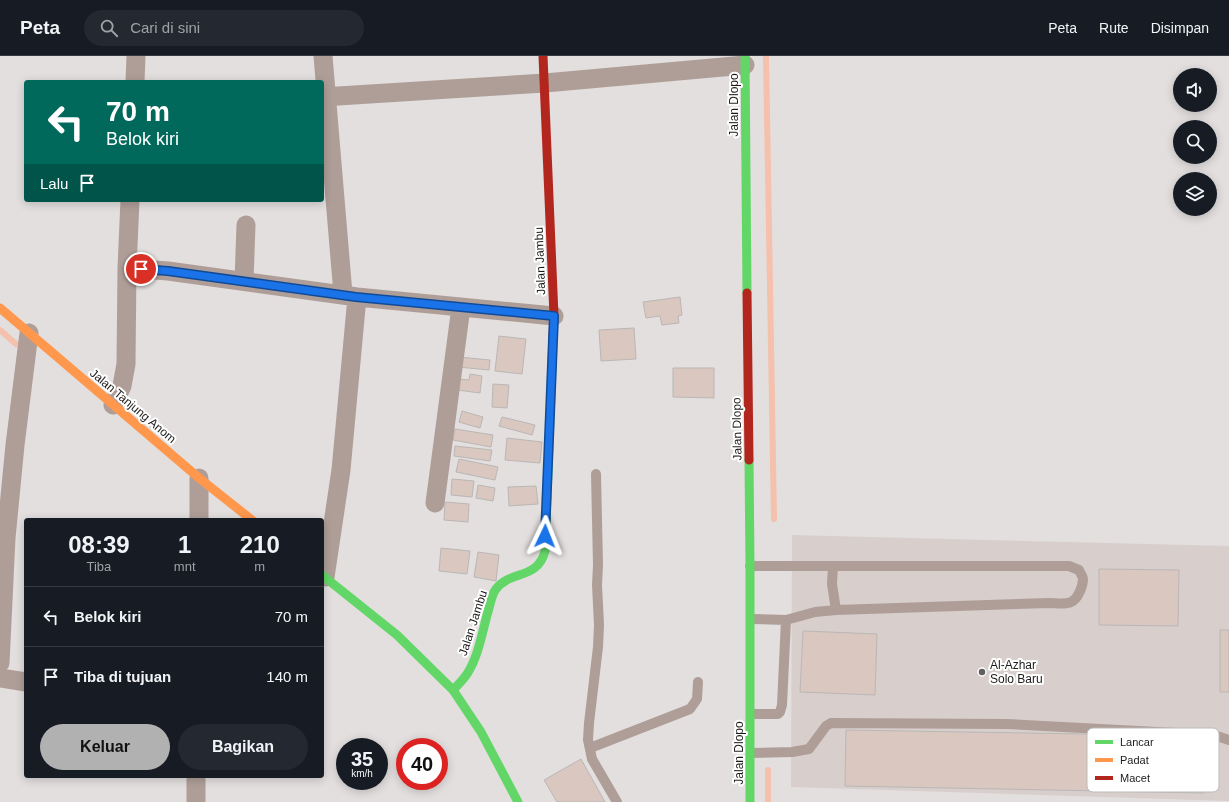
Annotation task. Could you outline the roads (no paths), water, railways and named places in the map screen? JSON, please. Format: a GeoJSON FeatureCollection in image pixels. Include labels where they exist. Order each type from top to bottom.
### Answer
{"type":"FeatureCollection","features":[{"type":"Feature","properties":{"kind":"street"},"geometry":{"type":"LineString","coordinates":[[135,80],[136,56]]}},
{"type":"Feature","properties":{"kind":"street"},"geometry":{"type":"LineString","coordinates":[[323,56],[324,80]]}},
{"type":"Feature","properties":{"kind":"street","name":"Jalan Jambu"},"geometry":{"type":"LineString","coordinates":[[453,690],[467,674],[474,659],[495,590],[504,581],[533,570],[541,562],[545,551],[554,316],[543,56]]}},
{"type":"Feature","properties":{"kind":"street"},"geometry":{"type":"LineString","coordinates":[[518,802],[481,732],[453,690],[397,635],[324,576],[341,470],[350,295],[324,97],[545,83],[745,60]]}},
{"type":"Feature","properties":{"kind":"street","name":"Jalan Dlopo"},"geometry":{"type":"LineString","coordinates":[[745,60],[751,619],[750,802]]}},
{"type":"Feature","properties":{"kind":"street"},"geometry":{"type":"LineString","coordinates":[[113,405],[122,386],[126,364],[127,268],[130,202]]}},
{"type":"Feature","properties":{"kind":"street"},"geometry":{"type":"LineString","coordinates":[[244,281],[246,225]]}},
{"type":"Feature","properties":{"kind":"street"},"geometry":{"type":"LineString","coordinates":[[127,268],[168,271],[350,295],[554,316]]}},
{"type":"Feature","properties":{"kind":"street"},"geometry":{"type":"LineString","coordinates":[[435,503],[461,307]]}},
{"type":"Feature","properties":{"kind":"street","name":"Jalan Tanjung Anom"},"geometry":{"type":"LineString","coordinates":[[0,308],[199,478],[249,518]]}},
{"type":"Feature","properties":{"kind":"street"},"geometry":{"type":"LineString","coordinates":[[0,663],[2,552],[29,333]]}},
{"type":"Feature","properties":{"kind":"street"},"geometry":{"type":"LineString","coordinates":[[199,478],[199,518]]}},
{"type":"Feature","properties":{"kind":"street"},"geometry":{"type":"LineString","coordinates":[[0,678],[24,682]]}},
{"type":"Feature","properties":{"kind":"street"},"geometry":{"type":"LineString","coordinates":[[196,778],[196,802]]}},
{"type":"Feature","properties":{"kind":"lane"},"geometry":{"type":"LineString","coordinates":[[596,474],[598,647],[588,740],[592,759],[617,802]]}},
{"type":"Feature","properties":{"kind":"lane"},"geometry":{"type":"LineString","coordinates":[[750,566],[1069,566],[1079,570],[1083,579],[1081,589],[1077,596],[1072,602],[1065,603],[836,610],[815,612],[786,620],[751,619]]}},
{"type":"Feature","properties":{"kind":"lane"},"geometry":{"type":"LineString","coordinates":[[833,566],[832,584],[836,610]]}},
{"type":"Feature","properties":{"kind":"lane"},"geometry":{"type":"LineString","coordinates":[[751,714],[778,714],[780,712],[782,705],[786,620]]}},
{"type":"Feature","properties":{"kind":"lane"},"geometry":{"type":"LineString","coordinates":[[590,748],[690,709],[697,699],[698,682]]}},
{"type":"Feature","properties":{"kind":"lane"},"geometry":{"type":"LineString","coordinates":[[751,753],[809,750],[826,726],[830,723],[1006,724],[1087,728]]}},
{"type":"Feature","properties":{"kind":"lane"},"geometry":{"type":"LineString","coordinates":[[1219,737],[1229,740]]}},
{"type":"Feature","properties":{"kind":"waterway"},"geometry":{"type":"LineString","coordinates":[[766,56],[774,519]]}},
{"type":"Feature","properties":{"kind":"waterway"},"geometry":{"type":"LineString","coordinates":[[0,330],[16,344]]}},
{"type":"Feature","properties":{"kind":"waterway"},"geometry":{"type":"LineString","coordinates":[[768,770],[768,802]]}},
{"type":"Feature","properties":{"kind":"place","name":"Al-Azhar Solo Baru"},"geometry":{"type":"Point","coordinates":[982,672]}}]}
